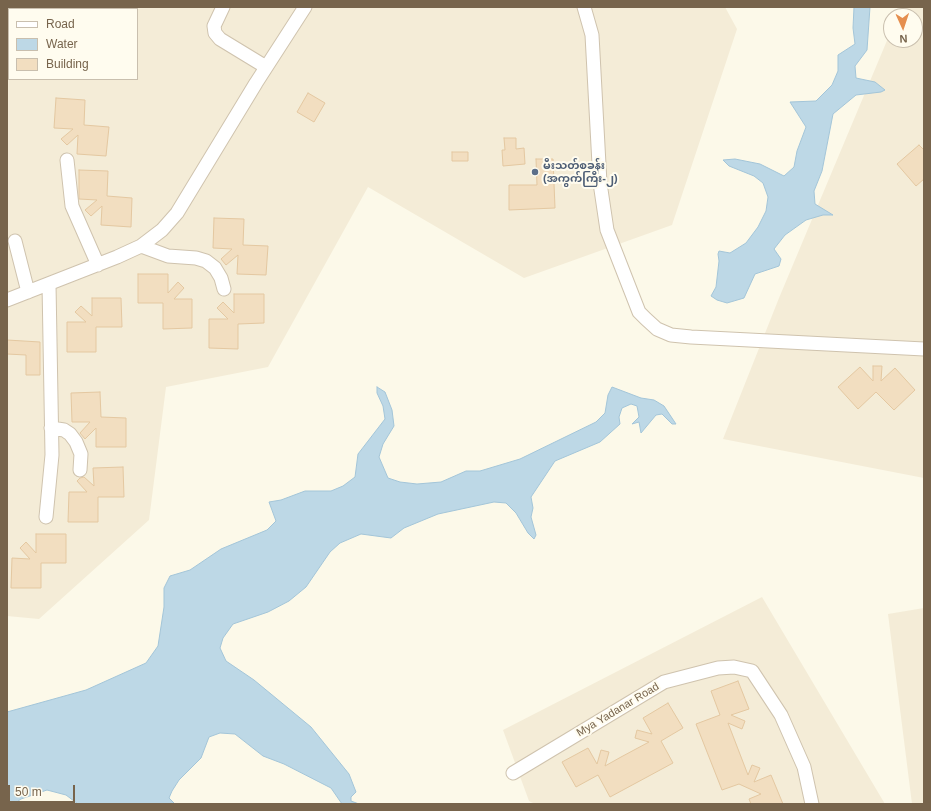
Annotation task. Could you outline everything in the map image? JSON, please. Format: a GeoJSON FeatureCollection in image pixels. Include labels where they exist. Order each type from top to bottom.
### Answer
{"type":"FeatureCollection","features":[{"type":"Feature","properties":{"kind":"street"},"geometry":{"type":"LineString","coordinates":[[223,7],[214,26],[215,33],[220,39],[266,67]]}},
{"type":"Feature","properties":{"kind":"street"},"geometry":{"type":"LineString","coordinates":[[7,300],[98,265],[141,246],[162,230],[177,213],[266,67],[305,7]]}},
{"type":"Feature","properties":{"kind":"street"},"geometry":{"type":"LineString","coordinates":[[584,7],[592,35],[600,183],[607,230],[639,312],[657,329],[672,335],[924,349]]}},
{"type":"Feature","properties":{"kind":"street"},"geometry":{"type":"LineString","coordinates":[[67,160],[72,206],[98,265]]}},
{"type":"Feature","properties":{"kind":"street"},"geometry":{"type":"LineString","coordinates":[[15,241],[28,292]]}},
{"type":"Feature","properties":{"kind":"street"},"geometry":{"type":"LineString","coordinates":[[141,246],[168,256],[196,258],[206,261],[215,268],[221,278],[224,289]]}},
{"type":"Feature","properties":{"kind":"street"},"geometry":{"type":"LineString","coordinates":[[46,518],[52,455],[49,284]]}},
{"type":"Feature","properties":{"kind":"street"},"geometry":{"type":"LineString","coordinates":[[51,428],[64,430],[70,434],[76,442],[81,454],[80,470]]}},
{"type":"Feature","properties":{"kind":"street","name":"Mya Yadanar Road"},"geometry":{"type":"LineString","coordinates":[[513,773],[664,682],[718,668],[734,667],[752,672],[782,715],[804,767],[812,804]]}},
{"type":"Feature","properties":{"kind":"shaded area"},"geometry":{"type":"Polygon","coordinates":[[[7,7],[725,7],[737,29],[672,225],[524,278],[368,187],[268,367],[166,387],[149,520],[39,619],[7,616],[7,7]]]}},
{"type":"Feature","properties":{"kind":"shaded area"},"geometry":{"type":"Polygon","coordinates":[[[924,7],[924,478],[723,439],[779,298],[884,48],[923,48],[923,8],[901,8],[924,7]]]}},
{"type":"Feature","properties":{"kind":"shaded area"},"geometry":{"type":"Polygon","coordinates":[[[762,597],[885,804],[535,804],[529,801],[503,730],[762,597]]]}},
{"type":"Feature","properties":{"kind":"shaded area"},"geometry":{"type":"Polygon","coordinates":[[[924,608],[924,804],[912,804],[888,614],[924,608]]]}},
{"type":"Feature","properties":{"kind":"water"},"geometry":{"type":"Polygon","coordinates":[[[7,7],[84,8],[8,8],[7,39],[7,7]]]}},
{"type":"Feature","properties":{"kind":"water"},"geometry":{"type":"Polygon","coordinates":[[[854,7],[870,7],[867,50],[855,66],[856,78],[875,82],[885,90],[881,92],[856,95],[833,114],[822,171],[814,191],[815,204],[833,215],[823,215],[806,220],[785,235],[774,249],[781,259],[779,266],[755,274],[744,298],[727,303],[717,300],[711,296],[716,287],[719,251],[730,253],[746,243],[758,227],[766,211],[768,197],[763,183],[754,176],[729,166],[723,160],[735,159],[760,164],[784,176],[794,167],[797,151],[806,127],[790,102],[816,101],[832,85],[838,71],[838,55],[855,44],[853,28],[854,7]]]}},
{"type":"Feature","properties":{"kind":"water"},"geometry":{"type":"Polygon","coordinates":[[[377,387],[385,392],[392,410],[394,426],[383,444],[379,457],[388,478],[400,482],[417,484],[441,482],[466,471],[480,471],[520,459],[596,422],[605,413],[608,395],[612,387],[641,398],[654,400],[664,406],[676,424],[672,424],[662,414],[656,415],[641,433],[639,422],[632,424],[639,417],[637,406],[631,404],[622,408],[619,417],[620,424],[600,442],[555,461],[531,497],[533,508],[531,517],[536,535],[534,539],[528,533],[516,513],[506,503],[494,502],[438,514],[404,528],[391,538],[361,534],[340,543],[330,552],[306,587],[289,601],[268,612],[233,624],[223,638],[220,648],[226,661],[254,680],[311,727],[349,774],[356,792],[351,797],[351,801],[359,804],[342,804],[331,788],[284,764],[263,756],[235,734],[220,733],[209,737],[201,758],[179,780],[172,791],[169,798],[175,804],[78,804],[66,795],[47,790],[21,799],[14,804],[7,804],[7,712],[86,690],[146,663],[158,646],[164,607],[164,588],[170,576],[190,570],[221,549],[267,530],[276,521],[269,502],[281,500],[305,491],[331,491],[343,486],[355,477],[358,454],[385,419],[383,406],[377,393],[377,387]]]}},
{"type":"Feature","properties":{"kind":"building"},"geometry":{"type":"Polygon","coordinates":[[[308,93],[325,103],[314,122],[297,112],[308,93]]]}},
{"type":"Feature","properties":{"kind":"building"},"geometry":{"type":"Polygon","coordinates":[[[56,98],[85,100],[84,125],[109,127],[106,156],[77,154],[78,135],[67,145],[61,139],[73,129],[54,128],[56,98]]]}},
{"type":"Feature","properties":{"kind":"building"},"geometry":{"type":"Polygon","coordinates":[[[504,138],[516,138],[516,149],[524,148],[525,164],[503,166],[502,150],[505,150],[504,138]]]}},
{"type":"Feature","properties":{"kind":"building"},"geometry":{"type":"Polygon","coordinates":[[[919,145],[924,150],[924,179],[916,186],[897,164],[919,145]]]}},
{"type":"Feature","properties":{"kind":"building"},"geometry":{"type":"Polygon","coordinates":[[[452,152],[468,152],[468,161],[452,161],[452,152]]]}},
{"type":"Feature","properties":{"kind":"building"},"geometry":{"type":"Polygon","coordinates":[[[536,159],[553,159],[555,208],[509,210],[509,185],[537,185],[536,159]]]}},
{"type":"Feature","properties":{"kind":"building"},"geometry":{"type":"Polygon","coordinates":[[[79,170],[108,171],[107,196],[132,198],[131,227],[101,225],[102,206],[91,216],[85,210],[97,200],[79,199],[79,170]]]}},
{"type":"Feature","properties":{"kind":"building"},"geometry":{"type":"Polygon","coordinates":[[[214,218],[244,219],[243,245],[268,246],[266,275],[237,274],[238,255],[226,265],[221,259],[232,249],[213,248],[214,218]]]}},
{"type":"Feature","properties":{"kind":"building"},"geometry":{"type":"Polygon","coordinates":[[[138,274],[168,274],[168,293],[178,282],[184,288],[174,299],[192,299],[192,328],[163,329],[163,303],[138,303],[138,274]]]}},
{"type":"Feature","properties":{"kind":"building"},"geometry":{"type":"Polygon","coordinates":[[[234,294],[264,294],[264,323],[238,324],[238,349],[209,348],[209,319],[228,319],[217,308],[223,302],[234,313],[234,294]]]}},
{"type":"Feature","properties":{"kind":"building"},"geometry":{"type":"Polygon","coordinates":[[[92,298],[121,298],[122,327],[96,327],[96,352],[67,352],[67,322],[86,322],[75,312],[81,306],[92,316],[92,298]]]}},
{"type":"Feature","properties":{"kind":"building"},"geometry":{"type":"Polygon","coordinates":[[[7,340],[40,342],[40,375],[26,375],[26,355],[7,354],[7,340]]]}},
{"type":"Feature","properties":{"kind":"building"},"geometry":{"type":"Polygon","coordinates":[[[873,366],[882,366],[881,381],[895,368],[915,390],[894,410],[876,392],[858,409],[838,387],[860,367],[873,381],[873,366]]]}},
{"type":"Feature","properties":{"kind":"building"},"geometry":{"type":"Polygon","coordinates":[[[100,392],[101,417],[126,418],[126,447],[96,447],[96,428],[85,439],[80,433],[90,422],[72,422],[71,393],[100,392]]]}},
{"type":"Feature","properties":{"kind":"building"},"geometry":{"type":"Polygon","coordinates":[[[123,467],[124,497],[98,497],[98,522],[68,522],[69,492],[87,492],[77,481],[80,478],[84,477],[94,486],[93,468],[123,467]]]}},
{"type":"Feature","properties":{"kind":"building"},"geometry":{"type":"Polygon","coordinates":[[[36,534],[66,534],[66,563],[41,563],[41,588],[11,588],[12,558],[30,559],[20,548],[26,542],[36,553],[36,534]]]}},
{"type":"Feature","properties":{"kind":"building"},"geometry":{"type":"Polygon","coordinates":[[[738,681],[749,709],[731,715],[745,721],[742,729],[728,723],[748,775],[752,765],[760,768],[754,782],[771,775],[783,804],[751,804],[749,799],[761,794],[739,784],[722,790],[696,724],[720,715],[711,691],[738,681]]]}},
{"type":"Feature","properties":{"kind":"building"},"geometry":{"type":"Polygon","coordinates":[[[668,703],[683,728],[661,741],[673,763],[610,797],[598,775],[576,787],[562,762],[588,748],[597,764],[601,750],[609,752],[605,766],[649,742],[635,738],[637,730],[652,734],[643,718],[668,703]]]}},
{"type":"Feature","properties":{"kind":"place","name":"မီးသတ်စခန်း (အကွက်ကြီး-၂)"},"geometry":{"type":"Point","coordinates":[535,172]}}]}
